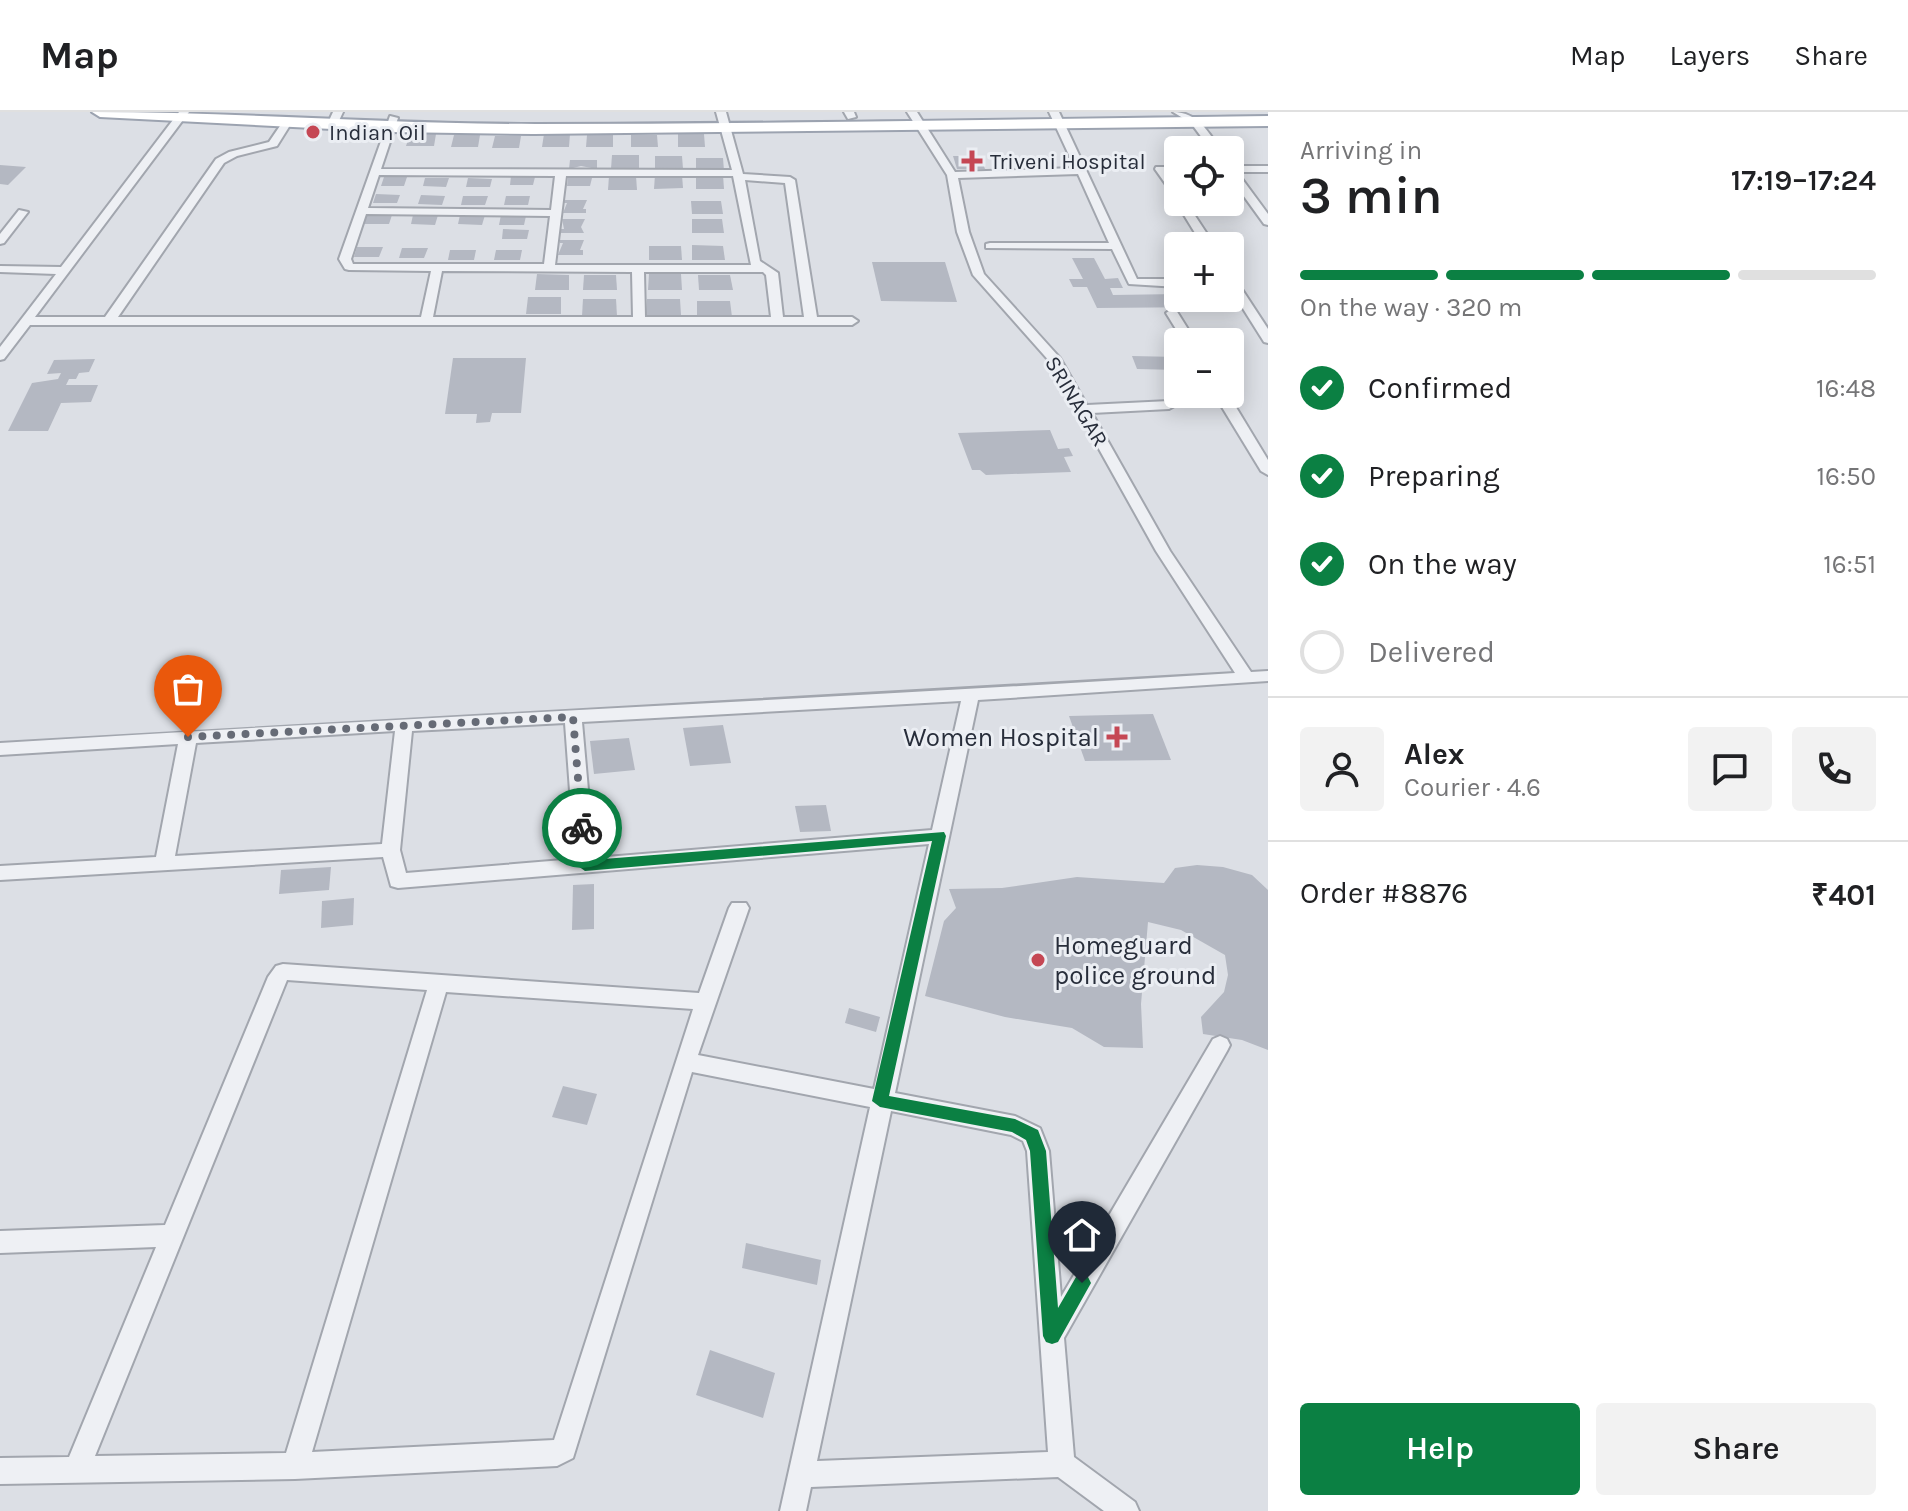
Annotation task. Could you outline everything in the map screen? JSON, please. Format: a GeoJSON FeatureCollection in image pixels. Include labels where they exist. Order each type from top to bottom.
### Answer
{"type":"FeatureCollection","features":[{"type":"Feature","properties":{"kind":"main road"},"geometry":{"type":"LineString","coordinates":[[100,112],[183,114],[287,122],[335,118]]}},
{"type":"Feature","properties":{"kind":"main road"},"geometry":{"type":"LineString","coordinates":[[252,112],[392,123],[534,129],[850,115],[916,118]]}},
{"type":"Feature","properties":{"kind":"main road"},"geometry":{"type":"LineString","coordinates":[[723,119],[1268,117]]}},
{"type":"Feature","properties":{"kind":"street"},"geometry":{"type":"LineString","coordinates":[[0,356],[183,114]]}},
{"type":"Feature","properties":{"kind":"street"},"geometry":{"type":"LineString","coordinates":[[1185,116],[1203,136]]}},
{"type":"Feature","properties":{"kind":"street"},"geometry":{"type":"LineString","coordinates":[[1056,117],[1133,282],[1164,283]]}},
{"type":"Feature","properties":{"kind":"street","name":"SRINAGAR"},"geometry":{"type":"LineString","coordinates":[[916,118],[952,175],[963,232],[979,275],[1056,361],[1163,551],[1246,677]]}},
{"type":"Feature","properties":{"kind":"street"},"geometry":{"type":"LineString","coordinates":[[723,119],[738,175],[755,263],[772,273],[777,321]]}},
{"type":"Feature","properties":{"kind":"street"},"geometry":{"type":"LineString","coordinates":[[109,321],[220,161],[233,154],[273,144],[287,122]]}},
{"type":"Feature","properties":{"kind":"street"},"geometry":{"type":"LineString","coordinates":[[392,123],[345,259],[349,267],[766,269]]}},
{"type":"Feature","properties":{"kind":"street"},"geometry":{"type":"LineString","coordinates":[[1244,170],[1268,169]]}},
{"type":"Feature","properties":{"kind":"street"},"geometry":{"type":"LineString","coordinates":[[952,175],[1083,171]]}},
{"type":"Feature","properties":{"kind":"street"},"geometry":{"type":"LineString","coordinates":[[376,172],[738,175],[790,180],[811,321]]}},
{"type":"Feature","properties":{"kind":"street"},"geometry":{"type":"LineString","coordinates":[[549,268],[561,172]]}},
{"type":"Feature","properties":{"kind":"street"},"geometry":{"type":"LineString","coordinates":[[1244,185],[1262,205],[1268,222]]}},
{"type":"Feature","properties":{"kind":"street"},"geometry":{"type":"LineString","coordinates":[[362,211],[556,213]]}},
{"type":"Feature","properties":{"kind":"street"},"geometry":{"type":"LineString","coordinates":[[0,241],[23,212]]}},
{"type":"Feature","properties":{"kind":"street"},"geometry":{"type":"LineString","coordinates":[[990,246],[1116,246]]}},
{"type":"Feature","properties":{"kind":"street"},"geometry":{"type":"LineString","coordinates":[[426,321],[437,268]]}},
{"type":"Feature","properties":{"kind":"street"},"geometry":{"type":"LineString","coordinates":[[0,269],[64,271]]}},
{"type":"Feature","properties":{"kind":"street"},"geometry":{"type":"LineString","coordinates":[[638,269],[639,321]]}},
{"type":"Feature","properties":{"kind":"street"},"geometry":{"type":"LineString","coordinates":[[1244,301],[1268,339]]}},
{"type":"Feature","properties":{"kind":"street"},"geometry":{"type":"LineString","coordinates":[[1172,313],[1181,328]]}},
{"type":"Feature","properties":{"kind":"street"},"geometry":{"type":"LineString","coordinates":[[27,321],[852,321]]}},
{"type":"Feature","properties":{"kind":"street"},"geometry":{"type":"LineString","coordinates":[[1083,409],[1164,405]]}},
{"type":"Feature","properties":{"kind":"street"},"geometry":{"type":"LineString","coordinates":[[1230,408],[1268,471]]}},
{"type":"Feature","properties":{"kind":"street"},"geometry":{"type":"LineString","coordinates":[[0,749],[1268,676]]}},
{"type":"Feature","properties":{"kind":"street"},"geometry":{"type":"LineString","coordinates":[[793,1511],[971,695]]}},
{"type":"Feature","properties":{"kind":"street"},"geometry":{"type":"LineString","coordinates":[[573,717],[585,866]]}},
{"type":"Feature","properties":{"kind":"street"},"geometry":{"type":"LineString","coordinates":[[404,725],[391,850],[398,881],[940,836]]}},
{"type":"Feature","properties":{"kind":"street"},"geometry":{"type":"LineString","coordinates":[[164,863],[188,737]]}},
{"type":"Feature","properties":{"kind":"street"},"geometry":{"type":"LineString","coordinates":[[0,873],[391,850]]}},
{"type":"Feature","properties":{"kind":"street"},"geometry":{"type":"LineString","coordinates":[[0,1471],[295,1466],[557,1453],[564,1449],[685,1062],[739,908]]}},
{"type":"Feature","properties":{"kind":"street"},"geometry":{"type":"LineString","coordinates":[[77,1470],[278,977],[290,971],[706,1002]]}},
{"type":"Feature","properties":{"kind":"street"},"geometry":{"type":"LineString","coordinates":[[295,1466],[439,983]]}},
{"type":"Feature","properties":{"kind":"street"},"geometry":{"type":"LineString","coordinates":[[1052,1336],[1220,1045]]}},
{"type":"Feature","properties":{"kind":"street"},"geometry":{"type":"LineString","coordinates":[[685,1062],[1015,1126],[1032,1135],[1038,1151],[1062,1464]]}},
{"type":"Feature","properties":{"kind":"street"},"geometry":{"type":"LineString","coordinates":[[0,1242],[170,1236]]}},
{"type":"Feature","properties":{"kind":"street"},"geometry":{"type":"LineString","coordinates":[[800,1475],[1062,1464],[1126,1511]]}},
{"type":"Feature","properties":{"kind":"building"},"geometry":{"type":"Polygon","coordinates":[[[410,134],[436,134],[434,146],[406,146],[410,134]]]}},
{"type":"Feature","properties":{"kind":"building"},"geometry":{"type":"Polygon","coordinates":[[[544,134],[570,134],[569,147],[542,147],[544,134]]]}},
{"type":"Feature","properties":{"kind":"building"},"geometry":{"type":"Polygon","coordinates":[[[678,134],[704,134],[705,147],[678,147],[678,134]]]}},
{"type":"Feature","properties":{"kind":"building"},"geometry":{"type":"Polygon","coordinates":[[[454,135],[480,135],[478,147],[451,147],[454,135]]]}},
{"type":"Feature","properties":{"kind":"building"},"geometry":{"type":"Polygon","coordinates":[[[587,135],[613,135],[613,147],[586,147],[587,135]]]}},
{"type":"Feature","properties":{"kind":"building"},"geometry":{"type":"Polygon","coordinates":[[[631,135],[657,135],[658,147],[631,147],[631,135]]]}},
{"type":"Feature","properties":{"kind":"building"},"geometry":{"type":"Polygon","coordinates":[[[495,136],[521,136],[519,148],[492,148],[495,136]]]}},
{"type":"Feature","properties":{"kind":"building"},"geometry":{"type":"Polygon","coordinates":[[[612,155],[639,155],[639,168],[611,169],[612,155]]]}},
{"type":"Feature","properties":{"kind":"building"},"geometry":{"type":"Polygon","coordinates":[[[655,156],[682,156],[683,169],[655,170],[655,156]]]}},
{"type":"Feature","properties":{"kind":"building"},"geometry":{"type":"Polygon","coordinates":[[[953,156],[980,156],[985,169],[957,169],[953,156]]]}},
{"type":"Feature","properties":{"kind":"building"},"geometry":{"type":"Polygon","coordinates":[[[696,158],[723,158],[724,171],[696,171],[696,158]]]}},
{"type":"Feature","properties":{"kind":"building"},"geometry":{"type":"Polygon","coordinates":[[[570,160],[597,160],[597,169],[581,166],[569,169],[570,160]]]}},
{"type":"Feature","properties":{"kind":"building"},"geometry":{"type":"Polygon","coordinates":[[[0,165],[26,167],[8,185],[0,184],[0,165]]]}},
{"type":"Feature","properties":{"kind":"building"},"geometry":{"type":"Polygon","coordinates":[[[655,175],[682,175],[683,188],[654,189],[655,175]]]}},
{"type":"Feature","properties":{"kind":"building"},"geometry":{"type":"Polygon","coordinates":[[[696,175],[723,175],[724,189],[696,189],[696,175]]]}},
{"type":"Feature","properties":{"kind":"building"},"geometry":{"type":"Polygon","coordinates":[[[511,176],[535,177],[533,185],[510,185],[511,176]]]}},
{"type":"Feature","properties":{"kind":"building"},"geometry":{"type":"Polygon","coordinates":[[[609,176],[636,176],[637,190],[608,190],[609,176]]]}},
{"type":"Feature","properties":{"kind":"building"},"geometry":{"type":"Polygon","coordinates":[[[384,177],[407,177],[404,186],[381,186],[384,177]]]}},
{"type":"Feature","properties":{"kind":"building"},"geometry":{"type":"Polygon","coordinates":[[[425,178],[449,178],[446,187],[423,186],[425,178]]]}},
{"type":"Feature","properties":{"kind":"building"},"geometry":{"type":"Polygon","coordinates":[[[468,178],[492,179],[490,187],[466,187],[468,178]]]}},
{"type":"Feature","properties":{"kind":"building"},"geometry":{"type":"Polygon","coordinates":[[[568,178],[592,178],[590,186],[567,186],[568,178]]]}},
{"type":"Feature","properties":{"kind":"building"},"geometry":{"type":"Polygon","coordinates":[[[376,194],[400,195],[397,203],[373,203],[376,194]]]}},
{"type":"Feature","properties":{"kind":"building"},"geometry":{"type":"Polygon","coordinates":[[[421,195],[445,196],[442,205],[418,204],[421,195]]]}},
{"type":"Feature","properties":{"kind":"building"},"geometry":{"type":"Polygon","coordinates":[[[463,196],[488,196],[485,205],[461,205],[463,196]]]}},
{"type":"Feature","properties":{"kind":"building"},"geometry":{"type":"Polygon","coordinates":[[[506,196],[530,196],[528,205],[504,205],[506,196]]]}},
{"type":"Feature","properties":{"kind":"building"},"geometry":{"type":"Polygon","coordinates":[[[564,200],[587,200],[583,209],[586,213],[563,213],[567,203],[564,200]]]}},
{"type":"Feature","properties":{"kind":"building"},"geometry":{"type":"Polygon","coordinates":[[[691,201],[721,201],[723,214],[692,214],[691,201]]]}},
{"type":"Feature","properties":{"kind":"building"},"geometry":{"type":"Polygon","coordinates":[[[367,215],[392,215],[389,224],[364,224],[367,215]]]}},
{"type":"Feature","properties":{"kind":"building"},"geometry":{"type":"Polygon","coordinates":[[[413,215],[438,215],[435,225],[411,224],[413,215]]]}},
{"type":"Feature","properties":{"kind":"building"},"geometry":{"type":"Polygon","coordinates":[[[460,215],[485,215],[482,225],[458,224],[460,215]]]}},
{"type":"Feature","properties":{"kind":"building"},"geometry":{"type":"Polygon","coordinates":[[[501,215],[526,216],[524,225],[499,225],[501,215]]]}},
{"type":"Feature","properties":{"kind":"building"},"geometry":{"type":"Polygon","coordinates":[[[562,219],[585,219],[581,227],[584,233],[560,233],[560,229],[564,229],[562,219]]]}},
{"type":"Feature","properties":{"kind":"building"},"geometry":{"type":"Polygon","coordinates":[[[692,219],[722,219],[724,233],[692,233],[692,219]]]}},
{"type":"Feature","properties":{"kind":"building"},"geometry":{"type":"Polygon","coordinates":[[[503,229],[529,230],[527,239],[502,239],[503,229]]]}},
{"type":"Feature","properties":{"kind":"building"},"geometry":{"type":"Polygon","coordinates":[[[560,240],[584,240],[580,250],[583,250],[583,255],[558,255],[563,243],[560,240]]]}},
{"type":"Feature","properties":{"kind":"building"},"geometry":{"type":"Polygon","coordinates":[[[692,245],[723,246],[725,260],[692,260],[692,245]]]}},
{"type":"Feature","properties":{"kind":"building"},"geometry":{"type":"Polygon","coordinates":[[[649,246],[681,246],[682,260],[649,260],[649,246]]]}},
{"type":"Feature","properties":{"kind":"building"},"geometry":{"type":"Polygon","coordinates":[[[357,247],[383,247],[379,257],[354,257],[357,247]]]}},
{"type":"Feature","properties":{"kind":"building"},"geometry":{"type":"Polygon","coordinates":[[[402,248],[428,248],[424,258],[399,258],[402,248]]]}},
{"type":"Feature","properties":{"kind":"building"},"geometry":{"type":"Polygon","coordinates":[[[450,250],[476,250],[474,260],[448,260],[450,250]]]}},
{"type":"Feature","properties":{"kind":"building"},"geometry":{"type":"Polygon","coordinates":[[[496,250],[522,250],[520,260],[494,260],[496,250]]]}},
{"type":"Feature","properties":{"kind":"building"},"geometry":{"type":"Polygon","coordinates":[[[1072,258],[1094,258],[1105,279],[1118,278],[1123,288],[1110,288],[1113,295],[1164,294],[1164,307],[1097,308],[1087,287],[1073,287],[1069,279],[1083,279],[1072,258]]]}},
{"type":"Feature","properties":{"kind":"building"},"geometry":{"type":"Polygon","coordinates":[[[872,262],[945,262],[957,302],[881,301],[872,262]]]}},
{"type":"Feature","properties":{"kind":"building"},"geometry":{"type":"Polygon","coordinates":[[[537,274],[569,275],[569,290],[535,290],[537,274]]]}},
{"type":"Feature","properties":{"kind":"building"},"geometry":{"type":"Polygon","coordinates":[[[649,274],[681,274],[682,290],[648,290],[649,274]]]}},
{"type":"Feature","properties":{"kind":"building"},"geometry":{"type":"Polygon","coordinates":[[[584,275],[616,275],[617,290],[583,290],[584,275]]]}},
{"type":"Feature","properties":{"kind":"building"},"geometry":{"type":"Polygon","coordinates":[[[698,275],[730,275],[733,290],[699,290],[698,275]]]}},
{"type":"Feature","properties":{"kind":"building"},"geometry":{"type":"Polygon","coordinates":[[[528,297],[561,297],[561,314],[526,314],[528,297]]]}},
{"type":"Feature","properties":{"kind":"building"},"geometry":{"type":"Polygon","coordinates":[[[583,299],[616,299],[617,316],[582,316],[583,299]]]}},
{"type":"Feature","properties":{"kind":"building"},"geometry":{"type":"Polygon","coordinates":[[[647,299],[680,299],[681,315],[646,315],[647,299]]]}},
{"type":"Feature","properties":{"kind":"building"},"geometry":{"type":"Polygon","coordinates":[[[697,301],[730,301],[732,317],[697,317],[697,301]]]}},
{"type":"Feature","properties":{"kind":"building"},"geometry":{"type":"Polygon","coordinates":[[[1132,356],[1164,357],[1164,370],[1137,369],[1132,356]]]}},
{"type":"Feature","properties":{"kind":"building"},"geometry":{"type":"Polygon","coordinates":[[[453,358],[526,358],[521,413],[492,413],[490,422],[476,423],[477,414],[445,414],[453,358]]]}},
{"type":"Feature","properties":{"kind":"building"},"geometry":{"type":"Polygon","coordinates":[[[95,359],[89,372],[79,373],[66,385],[98,385],[91,402],[61,403],[48,431],[8,431],[32,383],[58,379],[61,373],[47,374],[54,360],[95,359]]]}},
{"type":"Feature","properties":{"kind":"building"},"geometry":{"type":"Polygon","coordinates":[[[1050,430],[1058,449],[1069,448],[1073,456],[1064,457],[1071,472],[986,475],[980,470],[972,470],[958,433],[1050,430]]]}},
{"type":"Feature","properties":{"kind":"building"},"geometry":{"type":"Polygon","coordinates":[[[1153,714],[1171,760],[1085,761],[1069,716],[1153,714]]]}},
{"type":"Feature","properties":{"kind":"building"},"geometry":{"type":"Polygon","coordinates":[[[723,725],[731,763],[690,766],[683,728],[723,725]]]}},
{"type":"Feature","properties":{"kind":"building"},"geometry":{"type":"Polygon","coordinates":[[[629,738],[635,770],[594,774],[590,741],[629,738]]]}},
{"type":"Feature","properties":{"kind":"building"},"geometry":{"type":"Polygon","coordinates":[[[826,805],[831,831],[800,832],[795,806],[826,805]]]}},
{"type":"Feature","properties":{"kind":"building","name":"Homeguard police ground"},"geometry":{"type":"Polygon","coordinates":[[[1197,865],[1223,867],[1252,875],[1268,890],[1268,1050],[1242,1040],[1203,1034],[1201,1017],[1224,992],[1228,975],[1225,955],[1181,930],[1148,922],[1141,1004],[1143,1048],[1104,1047],[1072,1028],[1005,1017],[925,996],[944,921],[956,908],[949,889],[1002,888],[1077,877],[1164,883],[1175,868],[1197,865]]]}},
{"type":"Feature","properties":{"kind":"building"},"geometry":{"type":"Polygon","coordinates":[[[331,867],[329,890],[279,894],[281,870],[331,867]]]}},
{"type":"Feature","properties":{"kind":"building"},"geometry":{"type":"Polygon","coordinates":[[[594,884],[594,929],[572,930],[573,885],[594,884]]]}},
{"type":"Feature","properties":{"kind":"building"},"geometry":{"type":"Polygon","coordinates":[[[354,898],[353,925],[321,928],[322,901],[354,898]]]}},
{"type":"Feature","properties":{"kind":"building"},"geometry":{"type":"Polygon","coordinates":[[[849,1008],[880,1017],[876,1032],[845,1023],[849,1008]]]}},
{"type":"Feature","properties":{"kind":"building"},"geometry":{"type":"Polygon","coordinates":[[[563,1086],[597,1094],[587,1125],[552,1117],[563,1086]]]}},
{"type":"Feature","properties":{"kind":"building"},"geometry":{"type":"Polygon","coordinates":[[[746,1243],[821,1260],[817,1285],[742,1268],[746,1243]]]}},
{"type":"Feature","properties":{"kind":"building"},"geometry":{"type":"Polygon","coordinates":[[[710,1350],[775,1373],[763,1418],[696,1395],[710,1350]]]}},
{"type":"Feature","properties":{"kind":"way so far"},"geometry":{"type":"LineString","coordinates":[[188,737],[573,717],[582,828]]}},
{"type":"Feature","properties":{"kind":"place","name":"Indian Oil"},"geometry":{"type":"Point","coordinates":[313,132]}},
{"type":"Feature","properties":{"kind":"place","name":"Triveni Hospital"},"geometry":{"type":"Point","coordinates":[972,161]}},
{"type":"Feature","properties":{"kind":"place","name":"Women Hospital"},"geometry":{"type":"Point","coordinates":[1117,737]}},
{"type":"Feature","properties":{"kind":"place","name":"Homeguard police ground"},"geometry":{"type":"Point","coordinates":[1038,960]}},
{"type":"Feature","properties":{"kind":"route"},"geometry":{"type":"LineString","coordinates":[[582,828],[585,866],[940,836],[880,1101],[1015,1126],[1032,1135],[1038,1151],[1052,1336],[1082,1283]]}}]}
